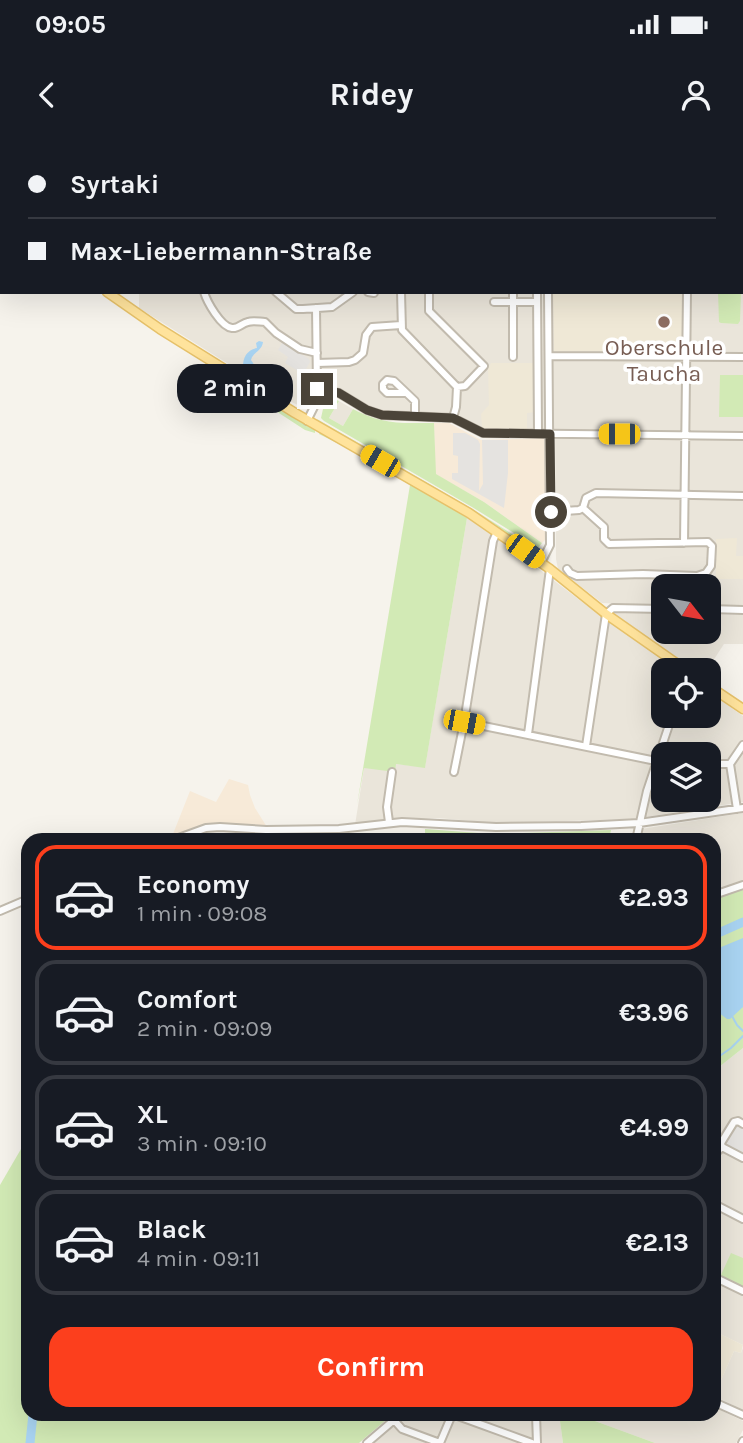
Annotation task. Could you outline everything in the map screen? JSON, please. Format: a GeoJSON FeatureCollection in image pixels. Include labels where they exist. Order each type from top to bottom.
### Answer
{"type":"FeatureCollection","features":[{"type":"Feature","properties":{"kind":"main road"},"geometry":{"type":"LineString","coordinates":[[110,294],[160,329],[307,421],[469,513],[550,569],[606,614],[669,658]]}},
{"type":"Feature","properties":{"kind":"main road"},"geometry":{"type":"LineString","coordinates":[[721,694],[743,709]]}},
{"type":"Feature","properties":{"kind":"street"},"geometry":{"type":"LineString","coordinates":[[205,294],[213,311],[229,327],[233,328],[248,321],[265,322],[300,349],[317,353]]}},
{"type":"Feature","properties":{"kind":"street"},"geometry":{"type":"LineString","coordinates":[[278,294],[296,309],[337,306],[352,294]]}},
{"type":"Feature","properties":{"kind":"street"},"geometry":{"type":"LineString","coordinates":[[401,294],[401,325],[406,335],[457,387],[453,418]]}},
{"type":"Feature","properties":{"kind":"street"},"geometry":{"type":"LineString","coordinates":[[429,294],[429,311],[484,366],[467,384],[457,387]]}},
{"type":"Feature","properties":{"kind":"street"},"geometry":{"type":"LineString","coordinates":[[513,294],[513,357]]}},
{"type":"Feature","properties":{"kind":"street"},"geometry":{"type":"LineString","coordinates":[[537,294],[538,434]]}},
{"type":"Feature","properties":{"kind":"street"},"geometry":{"type":"LineString","coordinates":[[541,563],[550,545],[551,512],[548,294]]}},
{"type":"Feature","properties":{"kind":"street"},"geometry":{"type":"LineString","coordinates":[[684,543],[687,294]]}},
{"type":"Feature","properties":{"kind":"street"},"geometry":{"type":"LineString","coordinates":[[494,302],[537,302]]}},
{"type":"Feature","properties":{"kind":"street"},"geometry":{"type":"LineString","coordinates":[[307,421],[315,405],[317,389],[316,308]]}},
{"type":"Feature","properties":{"kind":"street"},"geometry":{"type":"LineString","coordinates":[[317,363],[352,362],[363,353],[367,332],[372,327],[401,325]]}},
{"type":"Feature","properties":{"kind":"street"},"geometry":{"type":"LineString","coordinates":[[549,356],[743,357]]}},
{"type":"Feature","properties":{"kind":"street"},"geometry":{"type":"LineString","coordinates":[[317,389],[339,393],[367,410],[382,415],[453,418],[483,433],[743,436]]}},
{"type":"Feature","properties":{"kind":"street"},"geometry":{"type":"LineString","coordinates":[[406,393],[415,401],[415,416]]}},
{"type":"Feature","properties":{"kind":"street"},"geometry":{"type":"LineString","coordinates":[[551,512],[577,511],[583,508],[586,498],[596,493],[743,496]]}},
{"type":"Feature","properties":{"kind":"street"},"geometry":{"type":"LineString","coordinates":[[567,569],[577,576],[643,574],[693,577],[706,573],[712,564],[712,545],[709,542],[610,544],[604,540],[604,527],[583,508]]}},
{"type":"Feature","properties":{"kind":"street"},"geometry":{"type":"LineString","coordinates":[[454,772],[493,541],[498,532]]}},
{"type":"Feature","properties":{"kind":"street"},"geometry":{"type":"LineString","coordinates":[[528,734],[550,569]]}},
{"type":"Feature","properties":{"kind":"street"},"geometry":{"type":"LineString","coordinates":[[586,746],[606,614],[613,608],[651,609]]}},
{"type":"Feature","properties":{"kind":"street"},"geometry":{"type":"LineString","coordinates":[[721,609],[743,610]]}},
{"type":"Feature","properties":{"kind":"street"},"geometry":{"type":"LineString","coordinates":[[464,722],[651,760]]}},
{"type":"Feature","properties":{"kind":"street"},"geometry":{"type":"LineString","coordinates":[[192,833],[220,827],[267,830],[339,829],[389,822],[565,827],[639,823],[740,809],[730,764],[743,745]]}},
{"type":"Feature","properties":{"kind":"street"},"geometry":{"type":"LineString","coordinates":[[721,764],[730,764]]}},
{"type":"Feature","properties":{"kind":"street"},"geometry":{"type":"LineString","coordinates":[[389,822],[387,807],[392,772]]}},
{"type":"Feature","properties":{"kind":"street"},"geometry":{"type":"LineString","coordinates":[[637,833],[651,779]]}},
{"type":"Feature","properties":{"kind":"street"},"geometry":{"type":"LineString","coordinates":[[721,893],[743,885]]}},
{"type":"Feature","properties":{"kind":"street"},"geometry":{"type":"LineString","coordinates":[[0,911],[21,903]]}},
{"type":"Feature","properties":{"kind":"street"},"geometry":{"type":"LineString","coordinates":[[743,1124],[734,1122],[721,1143],[722,1147],[743,1158]]}},
{"type":"Feature","properties":{"kind":"street"},"geometry":{"type":"LineString","coordinates":[[721,1208],[743,1219]]}},
{"type":"Feature","properties":{"kind":"street"},"geometry":{"type":"LineString","coordinates":[[721,1280],[743,1291]]}},
{"type":"Feature","properties":{"kind":"street"},"geometry":{"type":"LineString","coordinates":[[721,1405],[743,1415]]}},
{"type":"Feature","properties":{"kind":"street"},"geometry":{"type":"LineString","coordinates":[[367,1443],[393,1421]]}},
{"type":"Feature","properties":{"kind":"street"},"geometry":{"type":"LineString","coordinates":[[395,1421],[402,1429],[440,1443],[449,1421]]}},
{"type":"Feature","properties":{"kind":"street"},"geometry":{"type":"LineString","coordinates":[[472,1421],[535,1443],[536,1421]]}},
{"type":"Feature","properties":{"kind":"shaded area"},"geometry":{"type":"Polygon","coordinates":[[[139,294],[743,294],[743,607],[721,606],[721,574],[651,574],[651,605],[602,603],[558,569],[555,430],[483,430],[458,415],[459,391],[463,384],[452,385],[453,408],[450,413],[378,411],[338,389],[314,383],[311,403],[306,409],[281,397],[139,308],[139,294]]]}},
{"type":"Feature","properties":{"kind":"shaded area"},"geometry":{"type":"Polygon","coordinates":[[[553,294],[683,294],[682,353],[554,352],[553,294]]]}},
{"type":"Feature","properties":{"kind":"shaded area"},"geometry":{"type":"Polygon","coordinates":[[[282,343],[309,359],[303,374],[285,363],[288,357],[278,350],[282,343]]]}},
{"type":"Feature","properties":{"kind":"shaded area"},"geometry":{"type":"Polygon","coordinates":[[[491,363],[535,363],[535,412],[527,413],[527,430],[482,427],[481,414],[489,405],[488,368],[491,363]]]}},
{"type":"Feature","properties":{"kind":"shaded area"},"geometry":{"type":"Polygon","coordinates":[[[339,401],[353,409],[343,426],[329,418],[339,401]]]}},
{"type":"Feature","properties":{"kind":"shaded area"},"geometry":{"type":"Polygon","coordinates":[[[434,423],[449,423],[481,440],[544,438],[546,539],[542,543],[484,502],[435,474],[434,423]]]}},
{"type":"Feature","properties":{"kind":"shaded area"},"geometry":{"type":"Polygon","coordinates":[[[453,433],[465,433],[480,444],[479,491],[483,484],[482,440],[508,440],[504,508],[452,479],[452,473],[458,473],[458,456],[453,455],[453,433]]]}},
{"type":"Feature","properties":{"kind":"shaded area"},"geometry":{"type":"Polygon","coordinates":[[[467,518],[661,658],[651,658],[651,728],[721,728],[721,700],[743,716],[743,802],[721,805],[721,742],[651,742],[651,812],[678,812],[632,819],[497,823],[437,818],[355,825],[364,768],[396,764],[425,767],[467,518]]]}},
{"type":"Feature","properties":{"kind":"shaded area"},"geometry":{"type":"Polygon","coordinates":[[[737,538],[736,556],[743,556],[743,579],[721,579],[721,574],[716,574],[716,539],[737,538]]]}},
{"type":"Feature","properties":{"kind":"shaded area"},"geometry":{"type":"Polygon","coordinates":[[[651,613],[651,641],[642,635],[614,615],[651,613]]]}},
{"type":"Feature","properties":{"kind":"shaded area"},"geometry":{"type":"Polygon","coordinates":[[[721,614],[743,615],[743,644],[724,644],[715,658],[678,658],[656,644],[721,644],[721,614]]]}},
{"type":"Feature","properties":{"kind":"shaded area"},"geometry":{"type":"Polygon","coordinates":[[[229,779],[248,785],[255,808],[267,827],[215,824],[189,833],[173,833],[190,791],[216,802],[229,779]]]}},
{"type":"Feature","properties":{"kind":"shaded area"},"geometry":{"type":"Polygon","coordinates":[[[743,813],[743,882],[721,890],[721,833],[640,833],[641,829],[743,813]]]}},
{"type":"Feature","properties":{"kind":"shaded area"},"geometry":{"type":"Polygon","coordinates":[[[743,1048],[743,1258],[721,1276],[721,1065],[743,1048]]]}},
{"type":"Feature","properties":{"kind":"shaded area"},"geometry":{"type":"Polygon","coordinates":[[[734,1122],[743,1124],[743,1158],[722,1147],[734,1122]]]}},
{"type":"Feature","properties":{"kind":"shaded area"},"geometry":{"type":"Polygon","coordinates":[[[721,1284],[743,1294],[743,1345],[721,1334],[721,1284]]]}},
{"type":"Feature","properties":{"kind":"shaded area"},"geometry":{"type":"Polygon","coordinates":[[[721,1334],[743,1345],[741,1353],[734,1351],[721,1380],[721,1334]]]}},
{"type":"Feature","properties":{"kind":"shaded area"},"geometry":{"type":"Polygon","coordinates":[[[743,1348],[743,1410],[721,1399],[721,1380],[734,1351],[741,1353],[743,1348]]]}},
{"type":"Feature","properties":{"kind":"shaded area"},"geometry":{"type":"Polygon","coordinates":[[[721,1410],[743,1421],[743,1430],[736,1443],[655,1443],[595,1421],[721,1421],[721,1410]]]}},
{"type":"Feature","properties":{"kind":"shaded area"},"geometry":{"type":"Polygon","coordinates":[[[448,1421],[437,1439],[401,1426],[399,1422],[448,1421]]]}},
{"type":"Feature","properties":{"kind":"shaded area"},"geometry":{"type":"Polygon","coordinates":[[[451,1421],[464,1421],[526,1443],[442,1443],[451,1421]]]}},
{"type":"Feature","properties":{"kind":"shaded area"},"geometry":{"type":"Polygon","coordinates":[[[477,1421],[534,1421],[534,1440],[477,1421]]]}},
{"type":"Feature","properties":{"kind":"shaded area"},"geometry":{"type":"Polygon","coordinates":[[[537,1421],[560,1421],[563,1443],[539,1443],[537,1421]]]}},
{"type":"Feature","properties":{"kind":"shaded area"},"geometry":{"type":"Polygon","coordinates":[[[394,1426],[397,1428],[435,1443],[374,1443],[394,1426]]]}},
{"type":"Feature","properties":{"kind":"green space"},"geometry":{"type":"Polygon","coordinates":[[[102,294],[315,429],[315,433],[305,430],[262,402],[239,383],[158,333],[102,294]]]}},
{"type":"Feature","properties":{"kind":"green space"},"geometry":{"type":"Polygon","coordinates":[[[718,294],[741,294],[738,324],[719,322],[718,294]]]}},
{"type":"Feature","properties":{"kind":"green space"},"geometry":{"type":"Polygon","coordinates":[[[720,375],[743,375],[743,417],[719,417],[720,375]]]}},
{"type":"Feature","properties":{"kind":"green space"},"geometry":{"type":"Polygon","coordinates":[[[327,396],[339,401],[329,418],[343,426],[353,409],[383,420],[434,423],[436,474],[484,502],[542,543],[538,548],[324,421],[321,418],[327,396]]]}},
{"type":"Feature","properties":{"kind":"green space"},"geometry":{"type":"Polygon","coordinates":[[[317,419],[471,508],[539,551],[528,549],[317,419]]]}},
{"type":"Feature","properties":{"kind":"green space"},"geometry":{"type":"Polygon","coordinates":[[[320,432],[440,499],[467,518],[425,768],[396,764],[395,772],[364,768],[357,805],[410,485],[319,434],[320,432]]]}},
{"type":"Feature","properties":{"kind":"green space"},"geometry":{"type":"Polygon","coordinates":[[[425,829],[479,833],[425,833],[425,829]]]}},
{"type":"Feature","properties":{"kind":"green space"},"geometry":{"type":"Polygon","coordinates":[[[611,830],[610,833],[522,833],[611,830]]]}},
{"type":"Feature","properties":{"kind":"green space"},"geometry":{"type":"Polygon","coordinates":[[[743,889],[743,1048],[721,1065],[721,897],[743,889]]]}},
{"type":"Feature","properties":{"kind":"green space"},"geometry":{"type":"Polygon","coordinates":[[[21,1149],[21,1421],[385,1421],[359,1443],[0,1443],[0,1185],[21,1149]]]}},
{"type":"Feature","properties":{"kind":"green space"},"geometry":{"type":"Polygon","coordinates":[[[731,1253],[743,1258],[743,1287],[721,1277],[731,1253]]]}},
{"type":"Feature","properties":{"kind":"green space"},"geometry":{"type":"Polygon","coordinates":[[[560,1421],[595,1421],[655,1443],[563,1443],[560,1421]]]}},
{"type":"Feature","properties":{"kind":"water"},"geometry":{"type":"Polygon","coordinates":[[[263,342],[262,345],[251,360],[255,366],[261,366],[265,370],[265,377],[261,378],[243,367],[246,355],[257,348],[256,343],[263,342]]]}},
{"type":"Feature","properties":{"kind":"water"},"geometry":{"type":"Polygon","coordinates":[[[743,938],[743,1007],[730,1019],[721,1014],[721,947],[743,938]]]}},
{"type":"Feature","properties":{"kind":"waterway"},"geometry":{"type":"LineString","coordinates":[[721,932],[743,922]]}},
{"type":"Feature","properties":{"kind":"waterway"},"geometry":{"type":"LineString","coordinates":[[732,1016],[743,1031]]}},
{"type":"Feature","properties":{"kind":"waterway"},"geometry":{"type":"LineString","coordinates":[[721,1055],[743,1036]]}},
{"type":"Feature","properties":{"kind":"waterway"},"geometry":{"type":"LineString","coordinates":[[30,1443],[32,1421]]}},
{"type":"Feature","properties":{"kind":"place","name":"Oberschule Taucha"},"geometry":{"type":"Point","coordinates":[664,322]}},
{"type":"Feature","properties":{"kind":"route"},"geometry":{"type":"LineString","coordinates":[[317,389],[339,393],[367,410],[382,415],[445,416],[483,433],[550,434],[551,512]]}}]}
